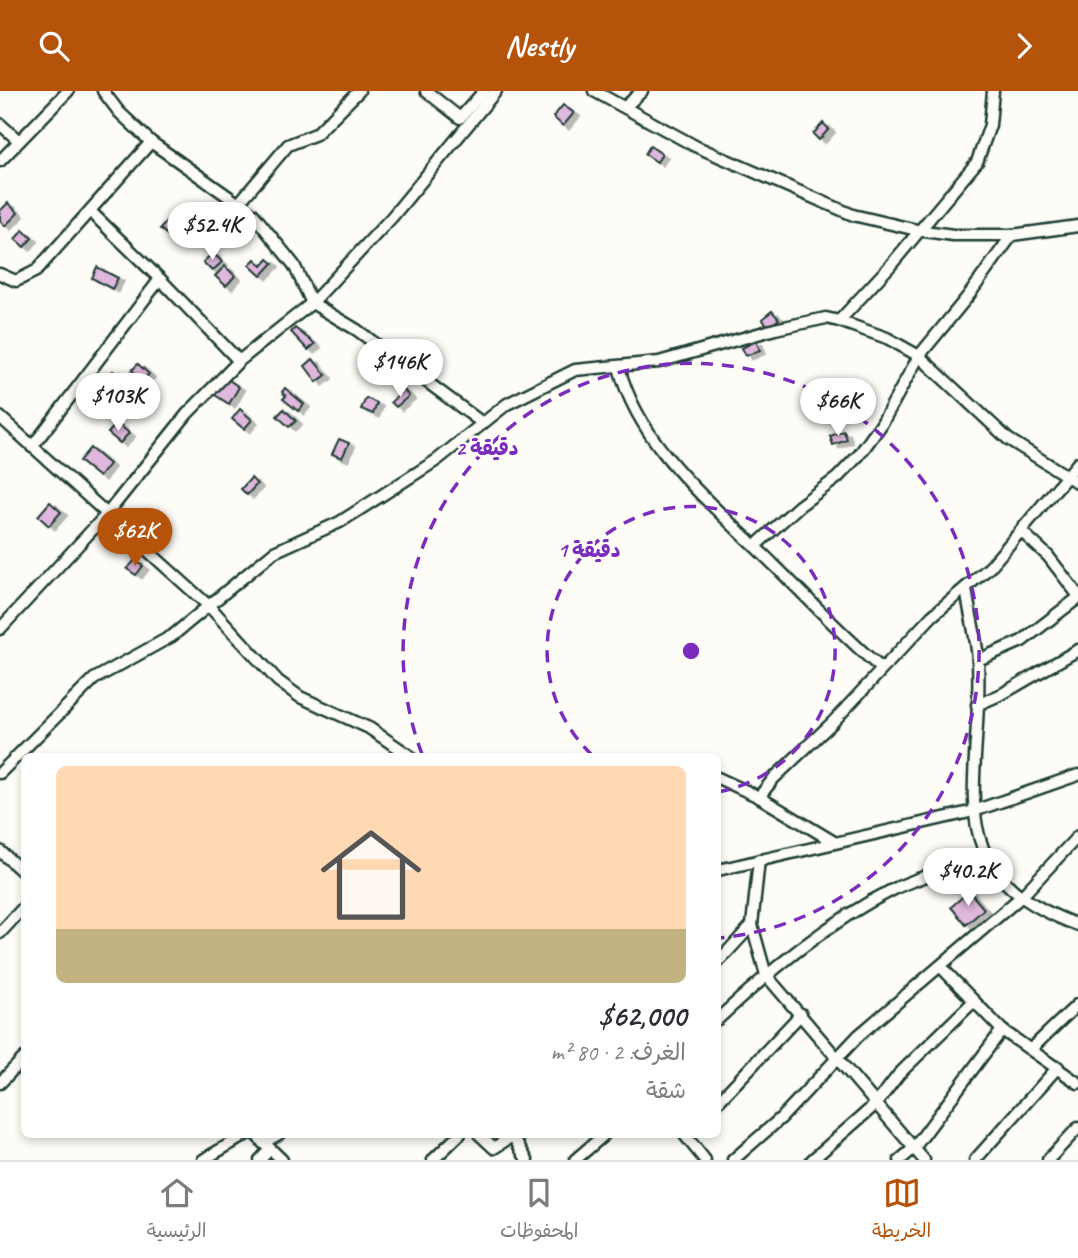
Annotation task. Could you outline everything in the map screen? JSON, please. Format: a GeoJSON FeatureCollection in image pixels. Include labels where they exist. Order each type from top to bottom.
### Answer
{"type":"FeatureCollection","features":[{"type":"Feature","properties":{"kind":"street"},"geometry":{"type":"LineString","coordinates":[[0,161],[68,91]]}},
{"type":"Feature","properties":{"kind":"street"},"geometry":{"type":"LineString","coordinates":[[103,91],[119,112],[151,142],[239,203],[276,240],[294,265],[312,303],[357,330],[481,422]]}},
{"type":"Feature","properties":{"kind":"street"},"geometry":{"type":"LineString","coordinates":[[239,203],[288,145],[316,134],[359,91]]}},
{"type":"Feature","properties":{"kind":"street"},"geometry":{"type":"LineString","coordinates":[[426,91],[460,118],[484,91]]}},
{"type":"Feature","properties":{"kind":"street"},"geometry":{"type":"LineString","coordinates":[[0,628],[107,514],[187,414],[239,361],[312,303],[401,207],[496,91]]}},
{"type":"Feature","properties":{"kind":"street"},"geometry":{"type":"LineString","coordinates":[[594,91],[695,146],[853,215],[917,230],[953,235],[1012,235],[1078,226]]}},
{"type":"Feature","properties":{"kind":"street"},"geometry":{"type":"LineString","coordinates":[[625,107],[642,91]]}},
{"type":"Feature","properties":{"kind":"street"},"geometry":{"type":"LineString","coordinates":[[839,321],[890,266],[917,230],[977,162],[990,125],[993,91]]}},
{"type":"Feature","properties":{"kind":"street"},"geometry":{"type":"LineString","coordinates":[[0,124],[19,141]]}},
{"type":"Feature","properties":{"kind":"street"},"geometry":{"type":"LineString","coordinates":[[0,274],[16,281],[36,271],[151,142]]}},
{"type":"Feature","properties":{"kind":"street"},"geometry":{"type":"LineString","coordinates":[[90,212],[160,279],[239,361]]}},
{"type":"Feature","properties":{"kind":"street"},"geometry":{"type":"LineString","coordinates":[[755,546],[799,506],[838,478],[859,455],[881,425],[919,356],[969,295],[1012,235]]}},
{"type":"Feature","properties":{"kind":"street"},"geometry":{"type":"LineString","coordinates":[[33,447],[160,279]]}},
{"type":"Feature","properties":{"kind":"street"},"geometry":{"type":"LineString","coordinates":[[0,773],[94,679],[140,656],[209,607],[274,552],[351,515],[437,460],[481,422],[507,404],[575,370],[659,362],[826,318],[887,338],[919,356],[1009,439],[1078,482]]}},
{"type":"Feature","properties":{"kind":"street"},"geometry":{"type":"LineString","coordinates":[[619,367],[628,398],[647,429],[682,474],[838,632],[881,668]]}},
{"type":"Feature","properties":{"kind":"street"},"geometry":{"type":"LineString","coordinates":[[0,417],[209,607],[278,681],[300,697],[369,728],[406,753]]}},
{"type":"Feature","properties":{"kind":"street"},"geometry":{"type":"LineString","coordinates":[[759,797],[932,616],[990,567],[1078,463]]}},
{"type":"Feature","properties":{"kind":"street"},"geometry":{"type":"LineString","coordinates":[[978,660],[1022,641],[1078,596],[1048,556],[1021,531]]}},
{"type":"Feature","properties":{"kind":"street"},"geometry":{"type":"LineString","coordinates":[[966,588],[978,660],[974,811],[978,838],[984,856],[1001,880],[1021,896],[1078,925]]}},
{"type":"Feature","properties":{"kind":"street"},"geometry":{"type":"LineString","coordinates":[[977,705],[1002,694],[1078,650]]}},
{"type":"Feature","properties":{"kind":"street"},"geometry":{"type":"LineString","coordinates":[[721,869],[974,811],[1078,775]]}},
{"type":"Feature","properties":{"kind":"street"},"geometry":{"type":"LineString","coordinates":[[721,779],[759,797],[834,842]]}},
{"type":"Feature","properties":{"kind":"street"},"geometry":{"type":"LineString","coordinates":[[733,1160],[781,1118],[887,1010],[942,967],[1021,896],[1078,836]]}},
{"type":"Feature","properties":{"kind":"street"},"geometry":{"type":"LineString","coordinates":[[0,851],[21,870]]}},
{"type":"Feature","properties":{"kind":"street"},"geometry":{"type":"LineString","coordinates":[[721,1016],[766,975],[822,933],[896,888],[984,856]]}},
{"type":"Feature","properties":{"kind":"street"},"geometry":{"type":"LineString","coordinates":[[759,860],[752,925],[766,975],[923,1160]]}},
{"type":"Feature","properties":{"kind":"street"},"geometry":{"type":"LineString","coordinates":[[0,933],[21,910]]}},
{"type":"Feature","properties":{"kind":"street"},"geometry":{"type":"LineString","coordinates":[[721,959],[752,925]]}},
{"type":"Feature","properties":{"kind":"street"},"geometry":{"type":"LineString","coordinates":[[942,967],[1002,1030],[1032,1048],[1078,1083]]}},
{"type":"Feature","properties":{"kind":"street"},"geometry":{"type":"LineString","coordinates":[[812,1160],[876,1104],[899,1074],[974,1001]]}},
{"type":"Feature","properties":{"kind":"street"},"geometry":{"type":"LineString","coordinates":[[1032,1048],[1078,1004]]}},
{"type":"Feature","properties":{"kind":"street"},"geometry":{"type":"LineString","coordinates":[[721,1099],[801,1014]]}},
{"type":"Feature","properties":{"kind":"street"},"geometry":{"type":"LineString","coordinates":[[901,1160],[914,1148],[1002,1030]]}},
{"type":"Feature","properties":{"kind":"street"},"geometry":{"type":"LineString","coordinates":[[0,1083],[21,1061]]}},
{"type":"Feature","properties":{"kind":"street"},"geometry":{"type":"LineString","coordinates":[[975,1160],[1058,1067]]}},
{"type":"Feature","properties":{"kind":"street"},"geometry":{"type":"LineString","coordinates":[[1048,1160],[1078,1128]]}},
{"type":"Feature","properties":{"kind":"street"},"geometry":{"type":"LineString","coordinates":[[203,1160],[240,1138]]}},
{"type":"Feature","properties":{"kind":"street"},"geometry":{"type":"LineString","coordinates":[[259,1138],[282,1160]]}},
{"type":"Feature","properties":{"kind":"street"},"geometry":{"type":"LineString","coordinates":[[260,1160],[266,1146],[275,1138]]}},
{"type":"Feature","properties":{"kind":"street"},"geometry":{"type":"LineString","coordinates":[[433,1160],[456,1138]]}},
{"type":"Feature","properties":{"kind":"street"},"geometry":{"type":"LineString","coordinates":[[483,1138],[494,1148],[509,1138]]}},
{"type":"Feature","properties":{"kind":"street"},"geometry":{"type":"LineString","coordinates":[[516,1138],[527,1160]]}},
{"type":"Feature","properties":{"kind":"street"},"geometry":{"type":"LineString","coordinates":[[575,1160],[600,1138]]}},
{"type":"Feature","properties":{"kind":"street"},"geometry":{"type":"LineString","coordinates":[[688,1138],[705,1160]]}},
{"type":"Feature","properties":{"kind":"building"},"geometry":{"type":"Polygon","coordinates":[[[563,105],[574,113],[563,126],[553,117],[563,105]]]}},
{"type":"Feature","properties":{"kind":"building"},"geometry":{"type":"Polygon","coordinates":[[[823,123],[829,129],[819,140],[813,134],[823,123]]]}},
{"type":"Feature","properties":{"kind":"building"},"geometry":{"type":"Polygon","coordinates":[[[650,146],[662,154],[657,162],[645,154],[650,146]]]}},
{"type":"Feature","properties":{"kind":"building"},"geometry":{"type":"Polygon","coordinates":[[[8,203],[18,213],[5,226],[0,220],[0,211],[8,203]]]}},
{"type":"Feature","properties":{"kind":"building"},"geometry":{"type":"Polygon","coordinates":[[[172,215],[181,224],[170,237],[160,229],[172,215]]]}},
{"type":"Feature","properties":{"kind":"building"},"geometry":{"type":"Polygon","coordinates":[[[23,230],[32,238],[24,247],[15,239],[23,230]]]}},
{"type":"Feature","properties":{"kind":"building"},"geometry":{"type":"Polygon","coordinates":[[[213,253],[222,262],[212,271],[203,262],[213,253]]]}},
{"type":"Feature","properties":{"kind":"building"},"geometry":{"type":"Polygon","coordinates":[[[255,259],[262,266],[268,259],[273,263],[261,276],[249,265],[255,259]]]}},
{"type":"Feature","properties":{"kind":"building"},"geometry":{"type":"Polygon","coordinates":[[[225,266],[235,276],[226,286],[215,276],[225,266]]]}},
{"type":"Feature","properties":{"kind":"building"},"geometry":{"type":"Polygon","coordinates":[[[97,267],[118,278],[112,289],[92,278],[97,267]]]}},
{"type":"Feature","properties":{"kind":"building"},"geometry":{"type":"Polygon","coordinates":[[[772,311],[779,319],[769,327],[762,319],[772,311]]]}},
{"type":"Feature","properties":{"kind":"building"},"geometry":{"type":"Polygon","coordinates":[[[295,328],[315,344],[308,350],[291,332],[295,328]]]}},
{"type":"Feature","properties":{"kind":"building"},"geometry":{"type":"Polygon","coordinates":[[[756,341],[760,350],[746,356],[742,348],[756,341]]]}},
{"type":"Feature","properties":{"kind":"building"},"geometry":{"type":"Polygon","coordinates":[[[313,359],[326,375],[317,382],[305,366],[313,359]]]}},
{"type":"Feature","properties":{"kind":"building"},"geometry":{"type":"Polygon","coordinates":[[[138,364],[149,374],[142,381],[132,370],[138,364]]]}},
{"type":"Feature","properties":{"kind":"building"},"geometry":{"type":"Polygon","coordinates":[[[113,371],[123,380],[115,389],[105,380],[113,371]]]}},
{"type":"Feature","properties":{"kind":"building"},"geometry":{"type":"Polygon","coordinates":[[[131,373],[141,382],[126,399],[116,390],[131,373]]]}},
{"type":"Feature","properties":{"kind":"building"},"geometry":{"type":"Polygon","coordinates":[[[226,378],[239,387],[229,404],[215,395],[226,378]]]}},
{"type":"Feature","properties":{"kind":"building"},"geometry":{"type":"Polygon","coordinates":[[[285,388],[304,404],[298,411],[283,399],[286,396],[282,392],[285,388]]]}},
{"type":"Feature","properties":{"kind":"building"},"geometry":{"type":"Polygon","coordinates":[[[404,390],[409,396],[396,407],[391,402],[404,390]]]}},
{"type":"Feature","properties":{"kind":"building"},"geometry":{"type":"Polygon","coordinates":[[[366,398],[377,403],[373,414],[361,409],[366,398]]]}},
{"type":"Feature","properties":{"kind":"building"},"geometry":{"type":"Polygon","coordinates":[[[240,409],[252,420],[244,429],[232,419],[240,409]]]}},
{"type":"Feature","properties":{"kind":"building"},"geometry":{"type":"Polygon","coordinates":[[[284,409],[296,421],[289,427],[277,416],[284,409]]]}},
{"type":"Feature","properties":{"kind":"building"},"geometry":{"type":"Polygon","coordinates":[[[117,423],[129,433],[120,443],[108,433],[117,423]]]}},
{"type":"Feature","properties":{"kind":"building"},"geometry":{"type":"Polygon","coordinates":[[[844,431],[847,440],[833,445],[830,436],[844,431]]]}},
{"type":"Feature","properties":{"kind":"building"},"geometry":{"type":"Polygon","coordinates":[[[339,439],[349,443],[342,458],[332,454],[339,439]]]}},
{"type":"Feature","properties":{"kind":"building"},"geometry":{"type":"Polygon","coordinates":[[[90,448],[109,464],[99,477],[79,461],[90,448]]]}},
{"type":"Feature","properties":{"kind":"building"},"geometry":{"type":"Polygon","coordinates":[[[251,478],[257,484],[247,495],[241,489],[251,478]]]}},
{"type":"Feature","properties":{"kind":"building"},"geometry":{"type":"Polygon","coordinates":[[[50,502],[61,512],[49,526],[38,516],[50,502]]]}},
{"type":"Feature","properties":{"kind":"building"},"geometry":{"type":"Polygon","coordinates":[[[135,560],[143,566],[136,575],[127,569],[135,560]]]}},
{"type":"Feature","properties":{"kind":"building"},"geometry":{"type":"Polygon","coordinates":[[[969,891],[984,909],[966,925],[951,907],[969,891]]]}}]}
